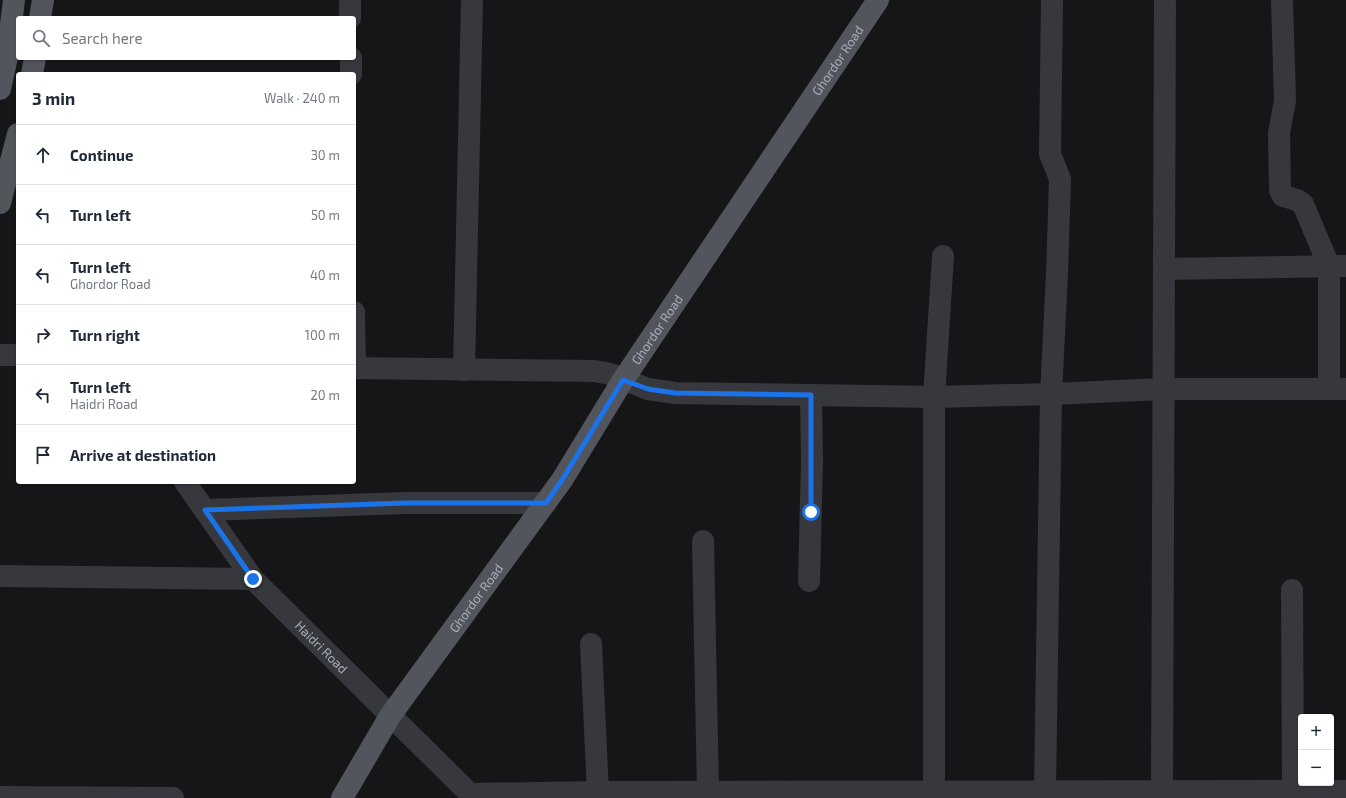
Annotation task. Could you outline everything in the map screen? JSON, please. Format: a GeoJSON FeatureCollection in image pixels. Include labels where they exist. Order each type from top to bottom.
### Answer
{"type":"FeatureCollection","features":[{"type":"Feature","properties":{"kind":"main road"},"geometry":{"type":"LineString","coordinates":[[0,89],[8,57],[14,0]]}},
{"type":"Feature","properties":{"kind":"main road"},"geometry":{"type":"LineString","coordinates":[[40,16],[43,0]]}},
{"type":"Feature","properties":{"kind":"main road","name":"Ghordor Road"},"geometry":{"type":"LineString","coordinates":[[342,798],[390,716],[562,480],[623,380],[878,0]]}},
{"type":"Feature","properties":{"kind":"main road"},"geometry":{"type":"LineString","coordinates":[[32,72],[35,60]]}},
{"type":"Feature","properties":{"kind":"main road"},"geometry":{"type":"LineString","coordinates":[[0,203],[14,167],[16,150]]}},
{"type":"Feature","properties":{"kind":"street"},"geometry":{"type":"LineString","coordinates":[[350,0],[350,16]]}},
{"type":"Feature","properties":{"kind":"street"},"geometry":{"type":"LineString","coordinates":[[464,370],[472,0]]}},
{"type":"Feature","properties":{"kind":"street"},"geometry":{"type":"LineString","coordinates":[[1045,790],[1051,394],[1060,179],[1050,154],[1052,0]]}},
{"type":"Feature","properties":{"kind":"street"},"geometry":{"type":"LineString","coordinates":[[1162,790],[1164,0]]}},
{"type":"Feature","properties":{"kind":"street"},"geometry":{"type":"LineString","coordinates":[[356,368],[595,371],[610,374],[648,389],[675,393],[934,397],[1163,389],[1338,389],[1338,266],[1303,204],[1297,200],[1283,196],[1280,190],[1279,133],[1285,101],[1282,0]]}},
{"type":"Feature","properties":{"kind":"street"},"geometry":{"type":"LineString","coordinates":[[351,60],[351,72]]}},
{"type":"Feature","properties":{"kind":"street"},"geometry":{"type":"LineString","coordinates":[[934,791],[934,397],[943,256]]}},
{"type":"Feature","properties":{"kind":"street"},"geometry":{"type":"LineString","coordinates":[[1164,269],[1338,266]]}},
{"type":"Feature","properties":{"kind":"street"},"geometry":{"type":"LineString","coordinates":[[0,355],[16,356]]}},
{"type":"Feature","properties":{"kind":"street"},"geometry":{"type":"LineString","coordinates":[[809,581],[812,460],[811,395]]}},
{"type":"Feature","properties":{"kind":"street","name":"Haidri Road"},"geometry":{"type":"LineString","coordinates":[[186,484],[253,579],[472,796]]}},
{"type":"Feature","properties":{"kind":"street"},"geometry":{"type":"LineString","coordinates":[[205,510],[405,503],[546,503]]}},
{"type":"Feature","properties":{"kind":"street"},"geometry":{"type":"LineString","coordinates":[[703,541],[708,791]]}},
{"type":"Feature","properties":{"kind":"street"},"geometry":{"type":"LineString","coordinates":[[0,576],[253,579]]}},
{"type":"Feature","properties":{"kind":"street"},"geometry":{"type":"LineString","coordinates":[[1292,590],[1293,790]]}},
{"type":"Feature","properties":{"kind":"street"},"geometry":{"type":"LineString","coordinates":[[591,644],[598,792]]}},
{"type":"Feature","properties":{"kind":"street"},"geometry":{"type":"LineString","coordinates":[[472,796],[598,792],[708,791],[764,795],[878,794],[934,791],[991,794],[1045,790],[1106,795],[1162,790],[1227,794],[1293,790],[1344,793]]}},
{"type":"Feature","properties":{"kind":"street"},"geometry":{"type":"LineString","coordinates":[[0,796],[173,798]]}},
{"type":"Feature","properties":{"kind":"route"},"geometry":{"type":"LineString","coordinates":[[253,579],[205,510],[405,503],[546,503],[562,480],[623,380],[648,389],[675,393],[811,395],[811,512]]}}]}
